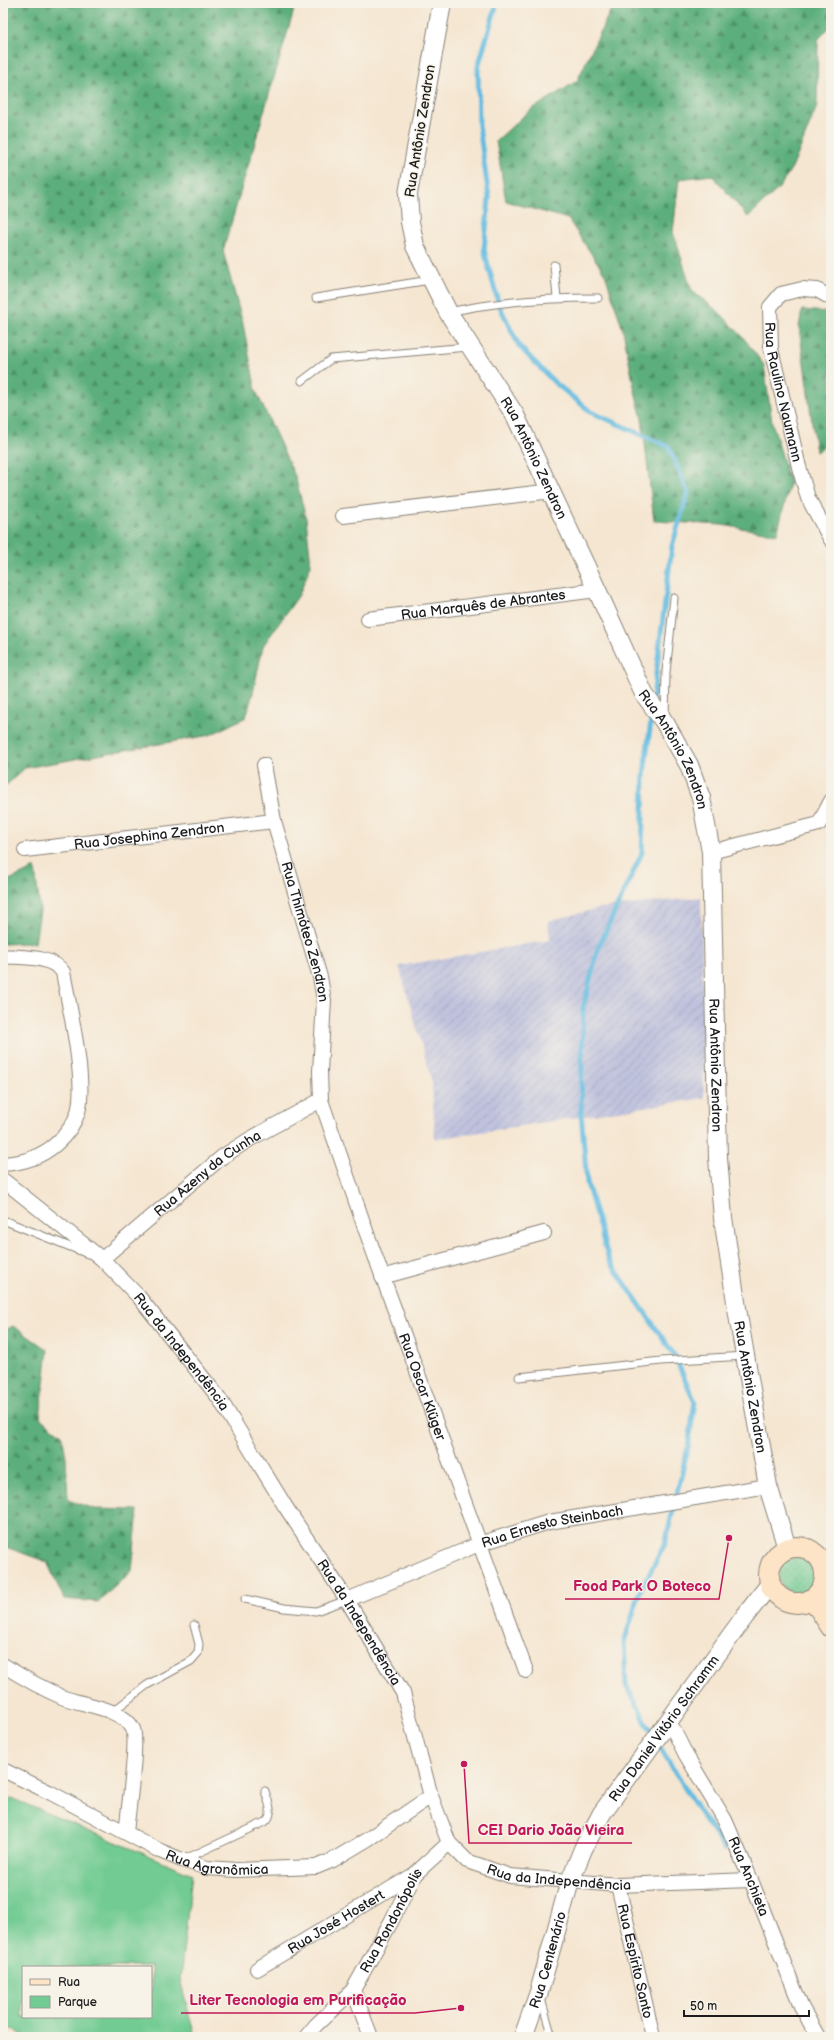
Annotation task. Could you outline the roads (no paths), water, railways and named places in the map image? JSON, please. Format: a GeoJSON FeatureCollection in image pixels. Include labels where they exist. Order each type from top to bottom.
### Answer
{"type":"FeatureCollection","features":[{"type":"Feature","properties":{"kind":"main road"},"geometry":{"type":"LineString","coordinates":[[797,1547],[806,1548],[826,1557],[825,1581],[821,1591],[813,1599],[804,1603],[788,1602],[775,1593],[770,1584],[769,1573],[772,1563],[778,1554],[787,1548],[797,1547]]}},
{"type":"Feature","properties":{"kind":"main road"},"geometry":{"type":"LineString","coordinates":[[813,1599],[831,1627]]}},
{"type":"Feature","properties":{"kind":"street","name":"Rua Antônio Zendron"},"geometry":{"type":"LineString","coordinates":[[442,3],[408,194],[410,222],[414,246],[448,312],[515,415],[656,712],[692,772],[701,798],[711,852],[718,1158],[723,1218],[768,1486],[787,1548]]}},
{"type":"Feature","properties":{"kind":"street","name":"Rua Raulino Naumann"},"geometry":{"type":"LineString","coordinates":[[831,298],[816,290],[802,289],[781,294],[770,307],[771,349],[799,467],[808,498],[831,540]]}},
{"type":"Feature","properties":{"kind":"street"},"geometry":{"type":"LineString","coordinates":[[343,516],[552,491]]}},
{"type":"Feature","properties":{"kind":"street","name":"Rua Marquês de Abrantes"},"geometry":{"type":"LineString","coordinates":[[368,619],[598,590]]}},
{"type":"Feature","properties":{"kind":"street","name":"Rua Thimóteo Zendron"},"geometry":{"type":"LineString","coordinates":[[264,765],[274,821],[320,977],[324,1000],[320,1072],[321,1100]]}},
{"type":"Feature","properties":{"kind":"street"},"geometry":{"type":"LineString","coordinates":[[711,852],[819,824],[831,801]]}},
{"type":"Feature","properties":{"kind":"street","name":"Rua Josephina Zendron"},"geometry":{"type":"LineString","coordinates":[[25,850],[274,821]]}},
{"type":"Feature","properties":{"kind":"street"},"geometry":{"type":"LineString","coordinates":[[3,956],[50,961],[58,965],[63,972],[81,1084],[78,1111],[68,1134],[45,1154],[16,1164],[3,1164]]}},
{"type":"Feature","properties":{"kind":"street","name":"Rua Azeny da Cunha"},"geometry":{"type":"LineString","coordinates":[[102,1259],[222,1157],[250,1139],[321,1100]]}},
{"type":"Feature","properties":{"kind":"street","name":"Rua Oscar Klüger"},"geometry":{"type":"LineString","coordinates":[[321,1100],[382,1277],[526,1671]]}},
{"type":"Feature","properties":{"kind":"street"},"geometry":{"type":"LineString","coordinates":[[3,1180],[102,1259]]}},
{"type":"Feature","properties":{"kind":"street"},"geometry":{"type":"LineString","coordinates":[[382,1277],[544,1233]]}},
{"type":"Feature","properties":{"kind":"street","name":"Rua da Independência"},"geometry":{"type":"LineString","coordinates":[[102,1259],[140,1297],[219,1398],[285,1506],[347,1600],[403,1693],[431,1796],[448,1843],[467,1861],[489,1870],[510,1876],[618,1885],[751,1880]]}},
{"type":"Feature","properties":{"kind":"street","name":"Rua Ernesto Steinbach"},"geometry":{"type":"LineString","coordinates":[[347,1600],[479,1544],[549,1522],[659,1502],[695,1498],[768,1486]]}},
{"type":"Feature","properties":{"kind":"street","name":"Rua Daniel Vitório Schramm"},"geometry":{"type":"LineString","coordinates":[[570,1881],[583,1849],[602,1813],[744,1616],[770,1584]]}},
{"type":"Feature","properties":{"kind":"street"},"geometry":{"type":"LineString","coordinates":[[3,1665],[31,1682],[63,1697],[112,1712],[127,1722],[133,1730],[134,1746],[126,1832]]}},
{"type":"Feature","properties":{"kind":"street","name":"Rua Anchieta"},"geometry":{"type":"LineString","coordinates":[[666,1725],[725,1820],[751,1880],[801,2006],[818,2037]]}},
{"type":"Feature","properties":{"kind":"street","name":"Rua Agronômica"},"geometry":{"type":"LineString","coordinates":[[3,1770],[51,1793],[160,1851],[207,1868],[237,1870],[316,1867],[333,1860],[368,1839],[431,1796]]}},
{"type":"Feature","properties":{"kind":"street","name":"Rua Rondonópolis"},"geometry":{"type":"LineString","coordinates":[[306,2037],[316,2025],[354,1990],[415,1874],[448,1843]]}},
{"type":"Feature","properties":{"kind":"street","name":"Rua José Hostert"},"geometry":{"type":"LineString","coordinates":[[257,1969],[415,1874]]}},
{"type":"Feature","properties":{"kind":"street","name":"Rua Centenário"},"geometry":{"type":"LineString","coordinates":[[523,2037],[540,1992],[570,1881]]}},
{"type":"Feature","properties":{"kind":"street","name":"Rua Espírito Santo"},"geometry":{"type":"LineString","coordinates":[[618,1885],[653,2037]]}},
{"type":"Feature","properties":{"kind":"street"},"geometry":{"type":"LineString","coordinates":[[354,1990],[371,2037]]}},
{"type":"Feature","properties":{"kind":"lane"},"geometry":{"type":"LineString","coordinates":[[554,265],[557,298]]}},
{"type":"Feature","properties":{"kind":"lane"},"geometry":{"type":"LineString","coordinates":[[316,298],[431,280]]}},
{"type":"Feature","properties":{"kind":"lane"},"geometry":{"type":"LineString","coordinates":[[448,312],[502,302],[557,298],[598,298]]}},
{"type":"Feature","properties":{"kind":"lane"},"geometry":{"type":"LineString","coordinates":[[302,381],[331,359],[471,346]]}},
{"type":"Feature","properties":{"kind":"lane"},"geometry":{"type":"LineString","coordinates":[[656,712],[666,672],[674,598]]}},
{"type":"Feature","properties":{"kind":"lane","name":"Rua da Independência"},"geometry":{"type":"LineString","coordinates":[[3,1220],[102,1259]]}},
{"type":"Feature","properties":{"kind":"lane"},"geometry":{"type":"LineString","coordinates":[[519,1378],[661,1361],[745,1356]]}},
{"type":"Feature","properties":{"kind":"lane"},"geometry":{"type":"LineString","coordinates":[[245,1599],[284,1608],[316,1611],[347,1600]]}},
{"type":"Feature","properties":{"kind":"lane"},"geometry":{"type":"LineString","coordinates":[[112,1712],[147,1685],[191,1661],[198,1653],[199,1644],[194,1625]]}},
{"type":"Feature","properties":{"kind":"lane"},"geometry":{"type":"LineString","coordinates":[[182,1860],[265,1822],[270,1818],[271,1812],[265,1791]]}},
{"type":"Feature","properties":{"kind":"lane"},"geometry":{"type":"LineString","coordinates":[[540,1992],[552,2037]]}},
{"type":"Feature","properties":{"kind":"waterway"},"geometry":{"type":"LineString","coordinates":[[497,3],[478,67],[479,126],[489,198],[484,250],[499,305],[519,346],[554,382],[591,412],[669,447],[688,493],[672,546],[653,698]]}},
{"type":"Feature","properties":{"kind":"waterway"},"geometry":{"type":"LineString","coordinates":[[652,712],[644,775],[642,853],[598,948],[583,1008],[581,1112],[587,1183],[609,1260],[674,1355],[695,1402],[688,1447],[665,1544],[641,1589],[624,1642],[626,1685],[653,1735]]}},
{"type":"Feature","properties":{"kind":"waterway"},"geometry":{"type":"LineString","coordinates":[[657,1742],[701,1815],[725,1849]]}},
{"type":"Feature","properties":{"kind":"place","name":"Food Park O Boteco"},"geometry":{"type":"Point","coordinates":[729,1538]}},
{"type":"Feature","properties":{"kind":"place","name":"CEI Dario João Vieira"},"geometry":{"type":"Point","coordinates":[464,1764]}},
{"type":"Feature","properties":{"kind":"place","name":"Liter Tecnologia em Purificação"},"geometry":{"type":"Point","coordinates":[461,2008]}}]}
